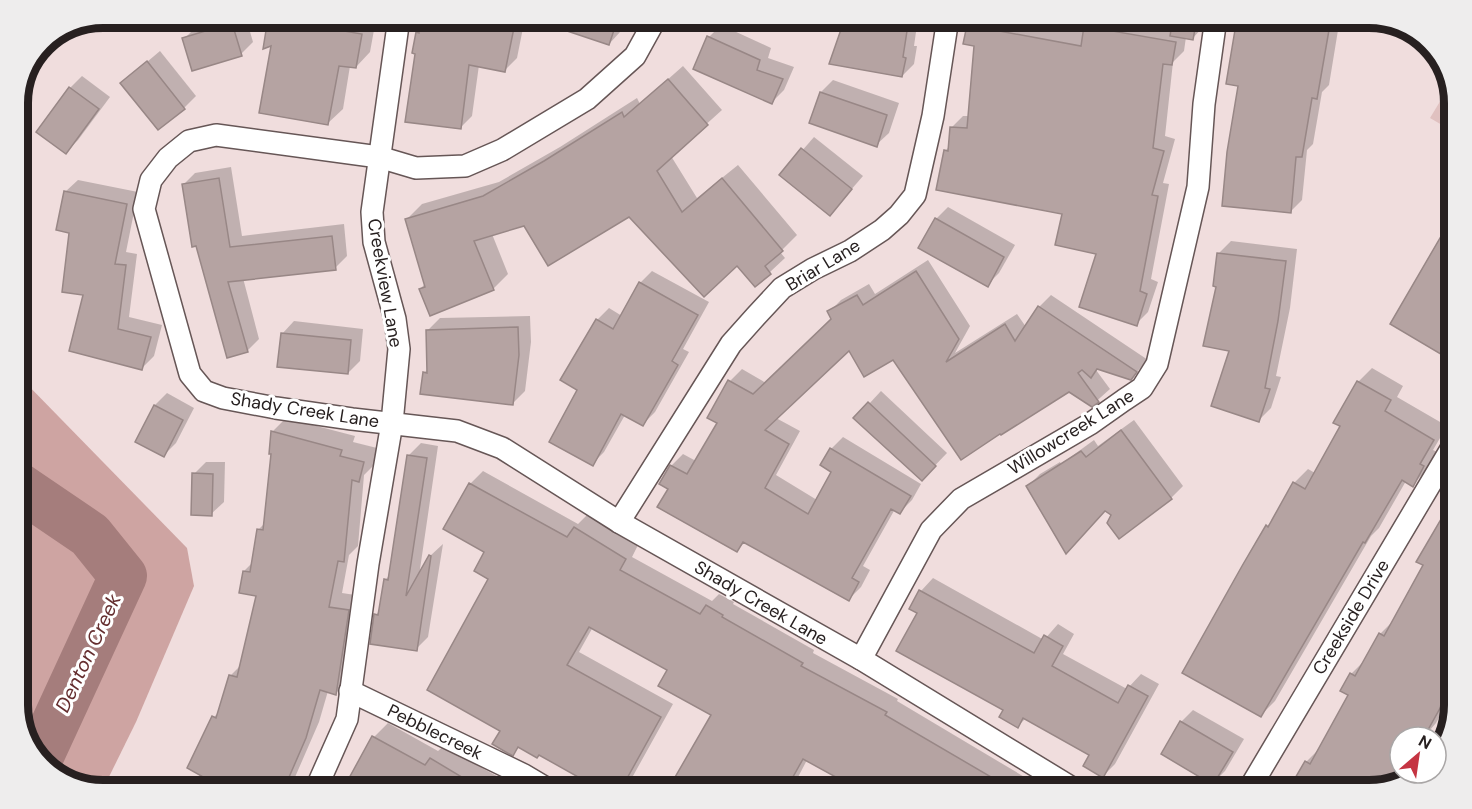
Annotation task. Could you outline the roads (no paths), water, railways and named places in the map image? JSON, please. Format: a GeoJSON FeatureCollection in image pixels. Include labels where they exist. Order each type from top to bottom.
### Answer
{"type":"FeatureCollection","features":[{"type":"Feature","properties":{"kind":"street","name":"Creekview Lane"},"geometry":{"type":"LineString","coordinates":[[320,780],[347,719],[368,564],[392,423],[399,349],[395,319],[374,242],[372,212],[398,28]]}},
{"type":"Feature","properties":{"kind":"street","name":"Shady Creek Lane"},"geometry":{"type":"LineString","coordinates":[[650,28],[635,56],[587,99],[502,150],[465,166],[416,168],[379,157],[216,135],[189,141],[168,158],[151,180],[144,209],[190,374],[204,391],[223,398],[276,408],[457,431],[502,448],[619,522],[861,659],[1059,780]]}},
{"type":"Feature","properties":{"kind":"street","name":"Briar Lane"},"geometry":{"type":"LineString","coordinates":[[619,522],[731,344],[750,323],[782,288],[850,251],[882,230],[899,215],[915,195],[933,116],[946,28]]}},
{"type":"Feature","properties":{"kind":"street","name":"Willowcreek Lane"},"geometry":{"type":"LineString","coordinates":[[861,659],[931,530],[961,500],[1090,424],[1125,400],[1142,388],[1157,364],[1198,187],[1204,104],[1215,28]]}},
{"type":"Feature","properties":{"kind":"street","name":"Creekside Drive"},"geometry":{"type":"LineString","coordinates":[[1255,780],[1444,462]]}},
{"type":"Feature","properties":{"kind":"street","name":"Pebblecreek"},"geometry":{"type":"LineString","coordinates":[[350,691],[532,780]]}},
{"type":"Feature","properties":{"kind":"waterway","name":"Denton Creek"},"geometry":{"type":"LineString","coordinates":[[29,493],[90,535],[123,576],[43,749]]}}]}
